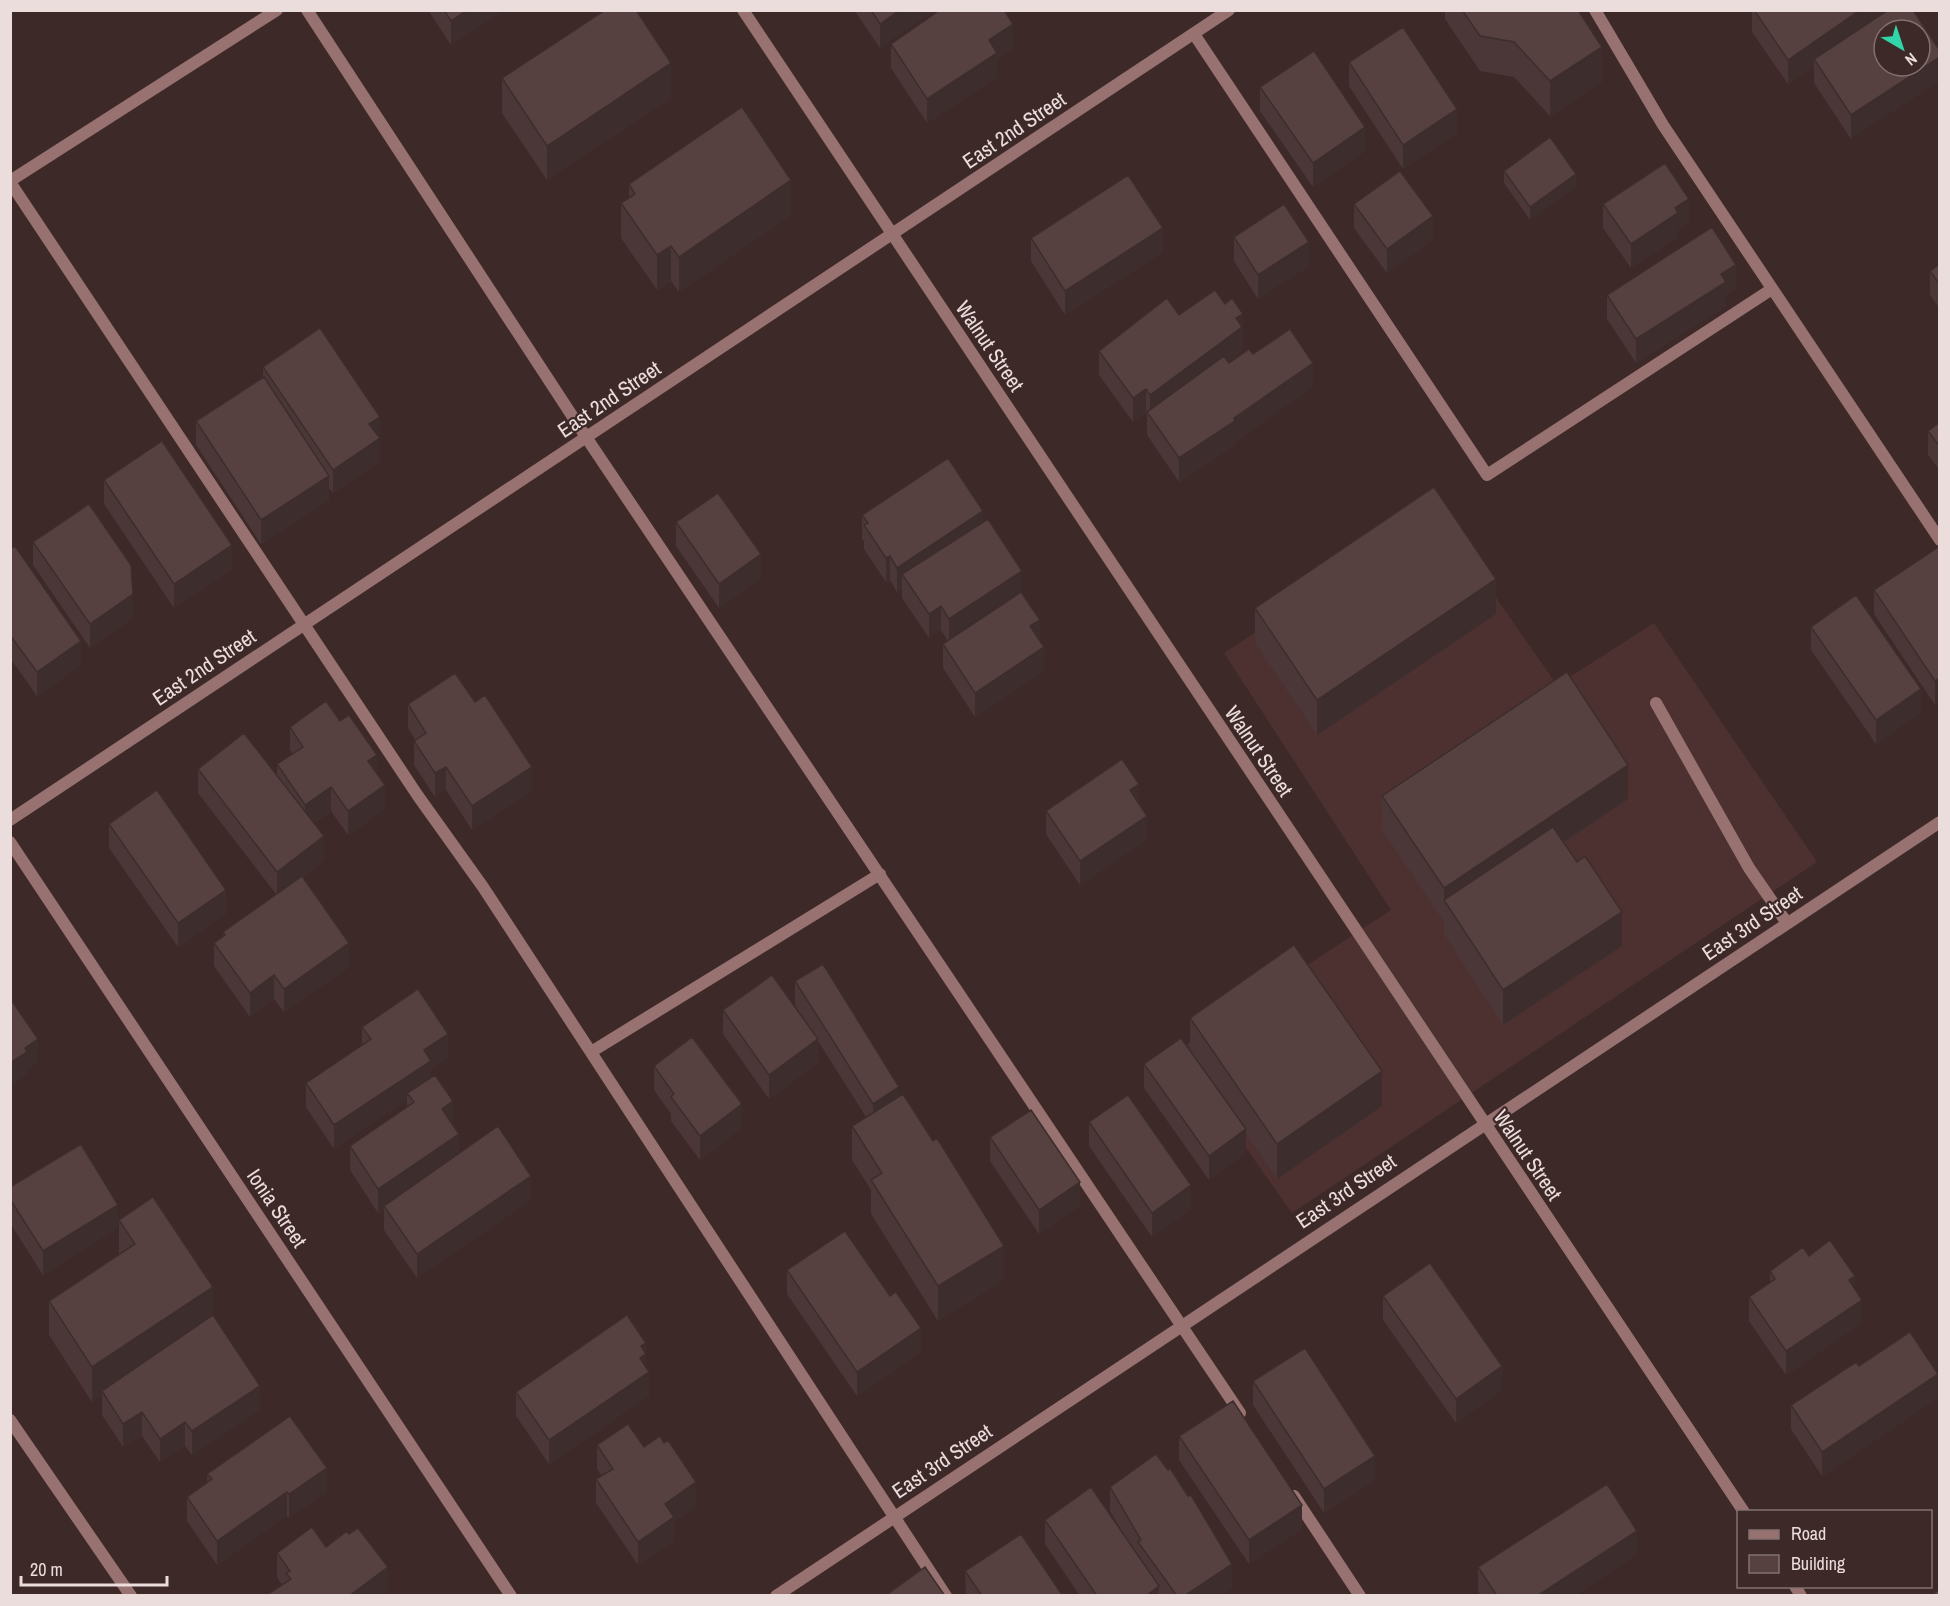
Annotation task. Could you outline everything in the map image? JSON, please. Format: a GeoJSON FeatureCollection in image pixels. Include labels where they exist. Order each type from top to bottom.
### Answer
{"type":"FeatureCollection","features":[{"type":"Feature","properties":{"kind":"street"},"geometry":{"type":"LineString","coordinates":[[278,10],[10,182],[591,1052],[946,1596]]}},
{"type":"Feature","properties":{"kind":"street"},"geometry":{"type":"LineString","coordinates":[[307,10],[586,437],[1250,1428]]}},
{"type":"Feature","properties":{"kind":"street","name":"Walnut Street"},"geometry":{"type":"LineString","coordinates":[[743,10],[1743,1510]]}},
{"type":"Feature","properties":{"kind":"street","name":"East 2nd Street"},"geometry":{"type":"LineString","coordinates":[[10,820],[1229,10]]}},
{"type":"Feature","properties":{"kind":"street"},"geometry":{"type":"LineString","coordinates":[[1595,10],[1663,125],[1940,540]]}},
{"type":"Feature","properties":{"kind":"street"},"geometry":{"type":"LineString","coordinates":[[1194,34],[1487,475],[1772,289]]}},
{"type":"Feature","properties":{"kind":"street"},"geometry":{"type":"LineString","coordinates":[[1656,703],[1749,868],[1787,923]]}},
{"type":"Feature","properties":{"kind":"street","name":"East 3rd Street"},"geometry":{"type":"LineString","coordinates":[[776,1596],[1940,822]]}},
{"type":"Feature","properties":{"kind":"street","name":"Ionia Street"},"geometry":{"type":"LineString","coordinates":[[10,843],[511,1596]]}},
{"type":"Feature","properties":{"kind":"street"},"geometry":{"type":"LineString","coordinates":[[591,1052],[880,874]]}},
{"type":"Feature","properties":{"kind":"street"},"geometry":{"type":"LineString","coordinates":[[10,1420],[131,1596]]}},
{"type":"Feature","properties":{"kind":"street"},"geometry":{"type":"LineString","coordinates":[[1288,1487],[1359,1596]]}},
{"type":"Feature","properties":{"kind":"shaded area"},"geometry":{"type":"Polygon","coordinates":[[[1437,513],[1557,685],[1654,623],[1817,862],[1292,1213],[1177,1051],[1391,910],[1224,653],[1437,513]]]}},
{"type":"Feature","properties":{"kind":"building"},"geometry":{"type":"Polygon","coordinates":[[[444,10],[467,10],[451,21],[444,10]]]}},
{"type":"Feature","properties":{"kind":"building"},"geometry":{"type":"Polygon","coordinates":[[[605,10],[636,10],[671,63],[547,146],[502,78],[605,10]]]}},
{"type":"Feature","properties":{"kind":"building"},"geometry":{"type":"Polygon","coordinates":[[[871,10],[900,10],[880,24],[871,10]]]}},
{"type":"Feature","properties":{"kind":"building"},"geometry":{"type":"Polygon","coordinates":[[[940,10],[1004,10],[1013,24],[989,40],[997,53],[927,99],[891,44],[940,10]]]}},
{"type":"Feature","properties":{"kind":"building"},"geometry":{"type":"Polygon","coordinates":[[[1462,10],[1578,10],[1602,47],[1550,81],[1514,42],[1480,36],[1462,10]]]}},
{"type":"Feature","properties":{"kind":"building"},"geometry":{"type":"Polygon","coordinates":[[[1754,10],[1860,10],[1788,60],[1754,10]]]}},
{"type":"Feature","properties":{"kind":"building"},"geometry":{"type":"Polygon","coordinates":[[[1888,10],[1913,10],[1918,18],[1876,18],[1888,10]]]}},
{"type":"Feature","properties":{"kind":"building"},"geometry":{"type":"Polygon","coordinates":[[[1872,21],[1872,78],[1908,78],[1851,115],[1814,59],[1872,21]]]}},
{"type":"Feature","properties":{"kind":"building"},"geometry":{"type":"Polygon","coordinates":[[[1403,27],[1457,109],[1403,145],[1349,62],[1403,27]]]}},
{"type":"Feature","properties":{"kind":"building"},"geometry":{"type":"Polygon","coordinates":[[[1932,39],[1940,51],[1940,57],[1932,62],[1932,39]]]}},
{"type":"Feature","properties":{"kind":"building"},"geometry":{"type":"Polygon","coordinates":[[[1314,51],[1365,127],[1313,163],[1260,87],[1314,51]]]}},
{"type":"Feature","properties":{"kind":"building"},"geometry":{"type":"Polygon","coordinates":[[[742,107],[791,180],[679,257],[671,246],[657,255],[621,203],[635,194],[629,184],[742,107]]]}},
{"type":"Feature","properties":{"kind":"building"},"geometry":{"type":"Polygon","coordinates":[[[1550,137],[1576,174],[1530,207],[1504,171],[1550,137]]]}},
{"type":"Feature","properties":{"kind":"building"},"geometry":{"type":"Polygon","coordinates":[[[1665,163],[1689,199],[1675,208],[1678,213],[1631,244],[1603,204],[1665,163]]]}},
{"type":"Feature","properties":{"kind":"building"},"geometry":{"type":"Polygon","coordinates":[[[1400,171],[1433,216],[1387,249],[1354,204],[1400,171]]]}},
{"type":"Feature","properties":{"kind":"building"},"geometry":{"type":"Polygon","coordinates":[[[1128,175],[1163,228],[1065,291],[1031,238],[1128,175]]]}},
{"type":"Feature","properties":{"kind":"building"},"geometry":{"type":"Polygon","coordinates":[[[1284,204],[1309,242],[1258,275],[1234,237],[1284,204]]]}},
{"type":"Feature","properties":{"kind":"building"},"geometry":{"type":"Polygon","coordinates":[[[1712,227],[1736,265],[1721,274],[1726,282],[1636,339],[1607,295],[1712,227]]]}},
{"type":"Feature","properties":{"kind":"building"},"geometry":{"type":"Polygon","coordinates":[[[1940,264],[1940,285],[1930,271],[1940,264]]]}},
{"type":"Feature","properties":{"kind":"building"},"geometry":{"type":"Polygon","coordinates":[[[1215,290],[1225,304],[1232,298],[1243,314],[1236,318],[1242,327],[1150,395],[1146,389],[1133,398],[1099,351],[1167,298],[1179,315],[1215,290]]]}},
{"type":"Feature","properties":{"kind":"building"},"geometry":{"type":"Polygon","coordinates":[[[320,328],[380,417],[369,424],[380,438],[333,470],[263,367],[320,328]]]}},
{"type":"Feature","properties":{"kind":"building"},"geometry":{"type":"Polygon","coordinates":[[[1290,329],[1313,363],[1234,418],[1235,421],[1179,458],[1147,412],[1224,356],[1229,363],[1249,349],[1253,354],[1290,329]]]}},
{"type":"Feature","properties":{"kind":"building"},"geometry":{"type":"Polygon","coordinates":[[[264,377],[329,476],[261,520],[196,421],[264,377]]]}},
{"type":"Feature","properties":{"kind":"building"},"geometry":{"type":"Polygon","coordinates":[[[1940,422],[1940,447],[1928,431],[1940,422]]]}},
{"type":"Feature","properties":{"kind":"building"},"geometry":{"type":"Polygon","coordinates":[[[162,441],[232,545],[174,584],[104,480],[162,441]]]}},
{"type":"Feature","properties":{"kind":"building"},"geometry":{"type":"Polygon","coordinates":[[[948,458],[983,511],[897,568],[890,556],[886,558],[864,525],[868,523],[862,515],[948,458]]]}},
{"type":"Feature","properties":{"kind":"building"},"geometry":{"type":"Polygon","coordinates":[[[1434,487],[1496,579],[1317,700],[1255,608],[1434,487]]]}},
{"type":"Feature","properties":{"kind":"building"},"geometry":{"type":"Polygon","coordinates":[[[718,493],[761,554],[719,584],[676,522],[718,493]]]}},
{"type":"Feature","properties":{"kind":"building"},"geometry":{"type":"Polygon","coordinates":[[[89,504],[131,565],[133,594],[90,624],[33,542],[89,504]]]}},
{"type":"Feature","properties":{"kind":"building"},"geometry":{"type":"Polygon","coordinates":[[[988,519],[1022,571],[949,619],[941,606],[929,614],[902,574],[988,519]]]}},
{"type":"Feature","properties":{"kind":"building"},"geometry":{"type":"Polygon","coordinates":[[[15,546],[81,641],[37,672],[10,635],[10,549],[15,546]]]}},
{"type":"Feature","properties":{"kind":"building"},"geometry":{"type":"Polygon","coordinates":[[[1940,546],[1940,678],[1935,681],[1874,590],[1940,546]]]}},
{"type":"Feature","properties":{"kind":"building"},"geometry":{"type":"Polygon","coordinates":[[[1021,592],[1040,620],[1030,626],[1044,647],[975,693],[943,644],[1021,592]]]}},
{"type":"Feature","properties":{"kind":"building"},"geometry":{"type":"Polygon","coordinates":[[[1856,595],[1921,689],[1876,720],[1811,627],[1856,595]]]}},
{"type":"Feature","properties":{"kind":"building"},"geometry":{"type":"Polygon","coordinates":[[[1567,672],[1628,765],[1444,888],[1382,796],[1567,672]]]}},
{"type":"Feature","properties":{"kind":"building"},"geometry":{"type":"Polygon","coordinates":[[[455,673],[475,702],[485,695],[532,767],[472,806],[446,767],[435,773],[414,741],[426,733],[408,704],[455,673]]]}},
{"type":"Feature","properties":{"kind":"building"},"geometry":{"type":"Polygon","coordinates":[[[326,701],[340,721],[349,715],[377,755],[368,761],[385,785],[348,811],[331,787],[305,805],[277,764],[303,747],[290,727],[326,701]]]}},
{"type":"Feature","properties":{"kind":"building"},"geometry":{"type":"Polygon","coordinates":[[[244,733],[324,836],[277,872],[198,769],[244,733]]]}},
{"type":"Feature","properties":{"kind":"building"},"geometry":{"type":"Polygon","coordinates":[[[1122,759],[1139,784],[1130,790],[1147,816],[1080,861],[1046,811],[1122,759]]]}},
{"type":"Feature","properties":{"kind":"building"},"geometry":{"type":"Polygon","coordinates":[[[157,790],[226,890],[178,923],[109,824],[157,790]]]}},
{"type":"Feature","properties":{"kind":"building"},"geometry":{"type":"Polygon","coordinates":[[[1553,827],[1577,862],[1585,856],[1622,912],[1503,990],[1444,900],[1553,827]]]}},
{"type":"Feature","properties":{"kind":"building"},"geometry":{"type":"Polygon","coordinates":[[[302,876],[349,943],[284,989],[274,975],[250,993],[214,943],[225,935],[223,932],[302,876]]]}},
{"type":"Feature","properties":{"kind":"building"},"geometry":{"type":"Polygon","coordinates":[[[1294,945],[1382,1071],[1277,1144],[1190,1018],[1294,945]]]}},
{"type":"Feature","properties":{"kind":"building"},"geometry":{"type":"Polygon","coordinates":[[[823,964],[899,1087],[873,1104],[795,981],[823,964]]]}},
{"type":"Feature","properties":{"kind":"building"},"geometry":{"type":"Polygon","coordinates":[[[772,975],[818,1039],[769,1075],[723,1010],[772,975]]]}},
{"type":"Feature","properties":{"kind":"building"},"geometry":{"type":"Polygon","coordinates":[[[418,989],[448,1034],[424,1050],[431,1061],[334,1125],[306,1083],[371,1039],[362,1027],[418,989]]]}},
{"type":"Feature","properties":{"kind":"building"},"geometry":{"type":"Polygon","coordinates":[[[10,998],[38,1039],[25,1048],[27,1052],[10,1063],[10,998]]]}},
{"type":"Feature","properties":{"kind":"building"},"geometry":{"type":"Polygon","coordinates":[[[692,1037],[742,1104],[700,1136],[671,1097],[674,1094],[654,1066],[692,1037]]]}},
{"type":"Feature","properties":{"kind":"building"},"geometry":{"type":"Polygon","coordinates":[[[1181,1038],[1246,1129],[1209,1156],[1144,1064],[1181,1038]]]}},
{"type":"Feature","properties":{"kind":"building"},"geometry":{"type":"Polygon","coordinates":[[[435,1075],[453,1101],[442,1109],[459,1134],[378,1189],[350,1146],[414,1102],[407,1093],[435,1075]]]}},
{"type":"Feature","properties":{"kind":"building"},"geometry":{"type":"Polygon","coordinates":[[[903,1094],[933,1141],[937,1138],[1004,1246],[938,1286],[871,1180],[882,1173],[852,1126],[903,1094]]]}},
{"type":"Feature","properties":{"kind":"building"},"geometry":{"type":"Polygon","coordinates":[[[1128,1095],[1191,1185],[1152,1213],[1089,1122],[1128,1095]]]}},
{"type":"Feature","properties":{"kind":"building"},"geometry":{"type":"Polygon","coordinates":[[[1031,1110],[1080,1182],[1039,1210],[990,1137],[1031,1110]]]}},
{"type":"Feature","properties":{"kind":"building"},"geometry":{"type":"Polygon","coordinates":[[[498,1126],[531,1176],[417,1254],[384,1206],[498,1126]]]}},
{"type":"Feature","properties":{"kind":"building"},"geometry":{"type":"Polygon","coordinates":[[[81,1144],[118,1205],[43,1251],[10,1199],[10,1187],[81,1144]]]}},
{"type":"Feature","properties":{"kind":"building"},"geometry":{"type":"Polygon","coordinates":[[[153,1197],[213,1287],[92,1367],[49,1301],[135,1244],[119,1220],[153,1197]]]}},
{"type":"Feature","properties":{"kind":"building"},"geometry":{"type":"Polygon","coordinates":[[[845,1231],[890,1296],[896,1292],[921,1328],[857,1372],[787,1270],[845,1231]]]}},
{"type":"Feature","properties":{"kind":"building"},"geometry":{"type":"Polygon","coordinates":[[[1830,1240],[1855,1276],[1849,1280],[1862,1300],[1786,1351],[1749,1297],[1775,1279],[1770,1271],[1803,1247],[1809,1256],[1830,1240]]]}},
{"type":"Feature","properties":{"kind":"building"},"geometry":{"type":"Polygon","coordinates":[[[1430,1263],[1502,1366],[1456,1399],[1383,1296],[1430,1263]]]}},
{"type":"Feature","properties":{"kind":"building"},"geometry":{"type":"Polygon","coordinates":[[[213,1315],[260,1386],[192,1431],[185,1422],[160,1439],[142,1412],[123,1424],[102,1391],[213,1315]]]}},
{"type":"Feature","properties":{"kind":"building"},"geometry":{"type":"Polygon","coordinates":[[[627,1315],[646,1343],[641,1346],[646,1354],[640,1358],[649,1372],[549,1440],[516,1392],[627,1315]]]}},
{"type":"Feature","properties":{"kind":"building"},"geometry":{"type":"Polygon","coordinates":[[[1910,1332],[1938,1374],[1822,1452],[1791,1405],[1856,1362],[1859,1366],[1910,1332]]]}},
{"type":"Feature","properties":{"kind":"building"},"geometry":{"type":"Polygon","coordinates":[[[1305,1348],[1375,1456],[1324,1489],[1253,1381],[1305,1348]]]}},
{"type":"Feature","properties":{"kind":"building"},"geometry":{"type":"Polygon","coordinates":[[[1233,1401],[1302,1505],[1249,1540],[1179,1436],[1233,1401]]]}},
{"type":"Feature","properties":{"kind":"building"},"geometry":{"type":"Polygon","coordinates":[[[290,1416],[327,1468],[289,1494],[287,1492],[217,1541],[187,1497],[212,1479],[207,1474],[290,1416]]]}},
{"type":"Feature","properties":{"kind":"building"},"geometry":{"type":"Polygon","coordinates":[[[628,1424],[644,1447],[660,1436],[664,1443],[668,1440],[696,1482],[665,1504],[674,1517],[638,1542],[596,1479],[613,1469],[597,1445],[628,1424]]]}},
{"type":"Feature","properties":{"kind":"building"},"geometry":{"type":"Polygon","coordinates":[[[1156,1454],[1168,1470],[1170,1468],[1188,1496],[1191,1495],[1232,1564],[1184,1596],[1177,1596],[1138,1542],[1141,1540],[1110,1487],[1156,1454]]]}},
{"type":"Feature","properties":{"kind":"building"},"geometry":{"type":"Polygon","coordinates":[[[1607,1484],[1637,1531],[1537,1596],[1497,1596],[1478,1567],[1607,1484]]]}},
{"type":"Feature","properties":{"kind":"building"},"geometry":{"type":"Polygon","coordinates":[[[1091,1487],[1159,1586],[1146,1596],[1097,1596],[1045,1520],[1091,1487]]]}},
{"type":"Feature","properties":{"kind":"building"},"geometry":{"type":"Polygon","coordinates":[[[312,1527],[326,1547],[347,1531],[349,1534],[358,1528],[388,1567],[349,1596],[265,1596],[291,1579],[286,1573],[290,1571],[277,1553],[312,1527]]]}},
{"type":"Feature","properties":{"kind":"building"},"geometry":{"type":"Polygon","coordinates":[[[1021,1534],[1063,1596],[982,1596],[965,1571],[1021,1534]]]}},
{"type":"Feature","properties":{"kind":"building"},"geometry":{"type":"Polygon","coordinates":[[[925,1567],[945,1596],[885,1596],[925,1567]]]}},
{"type":"Feature","properties":{"kind":"building"},"geometry":{"type":"Polygon","coordinates":[[[1940,1589],[1940,1596],[1930,1596],[1940,1589]]]}}]}
